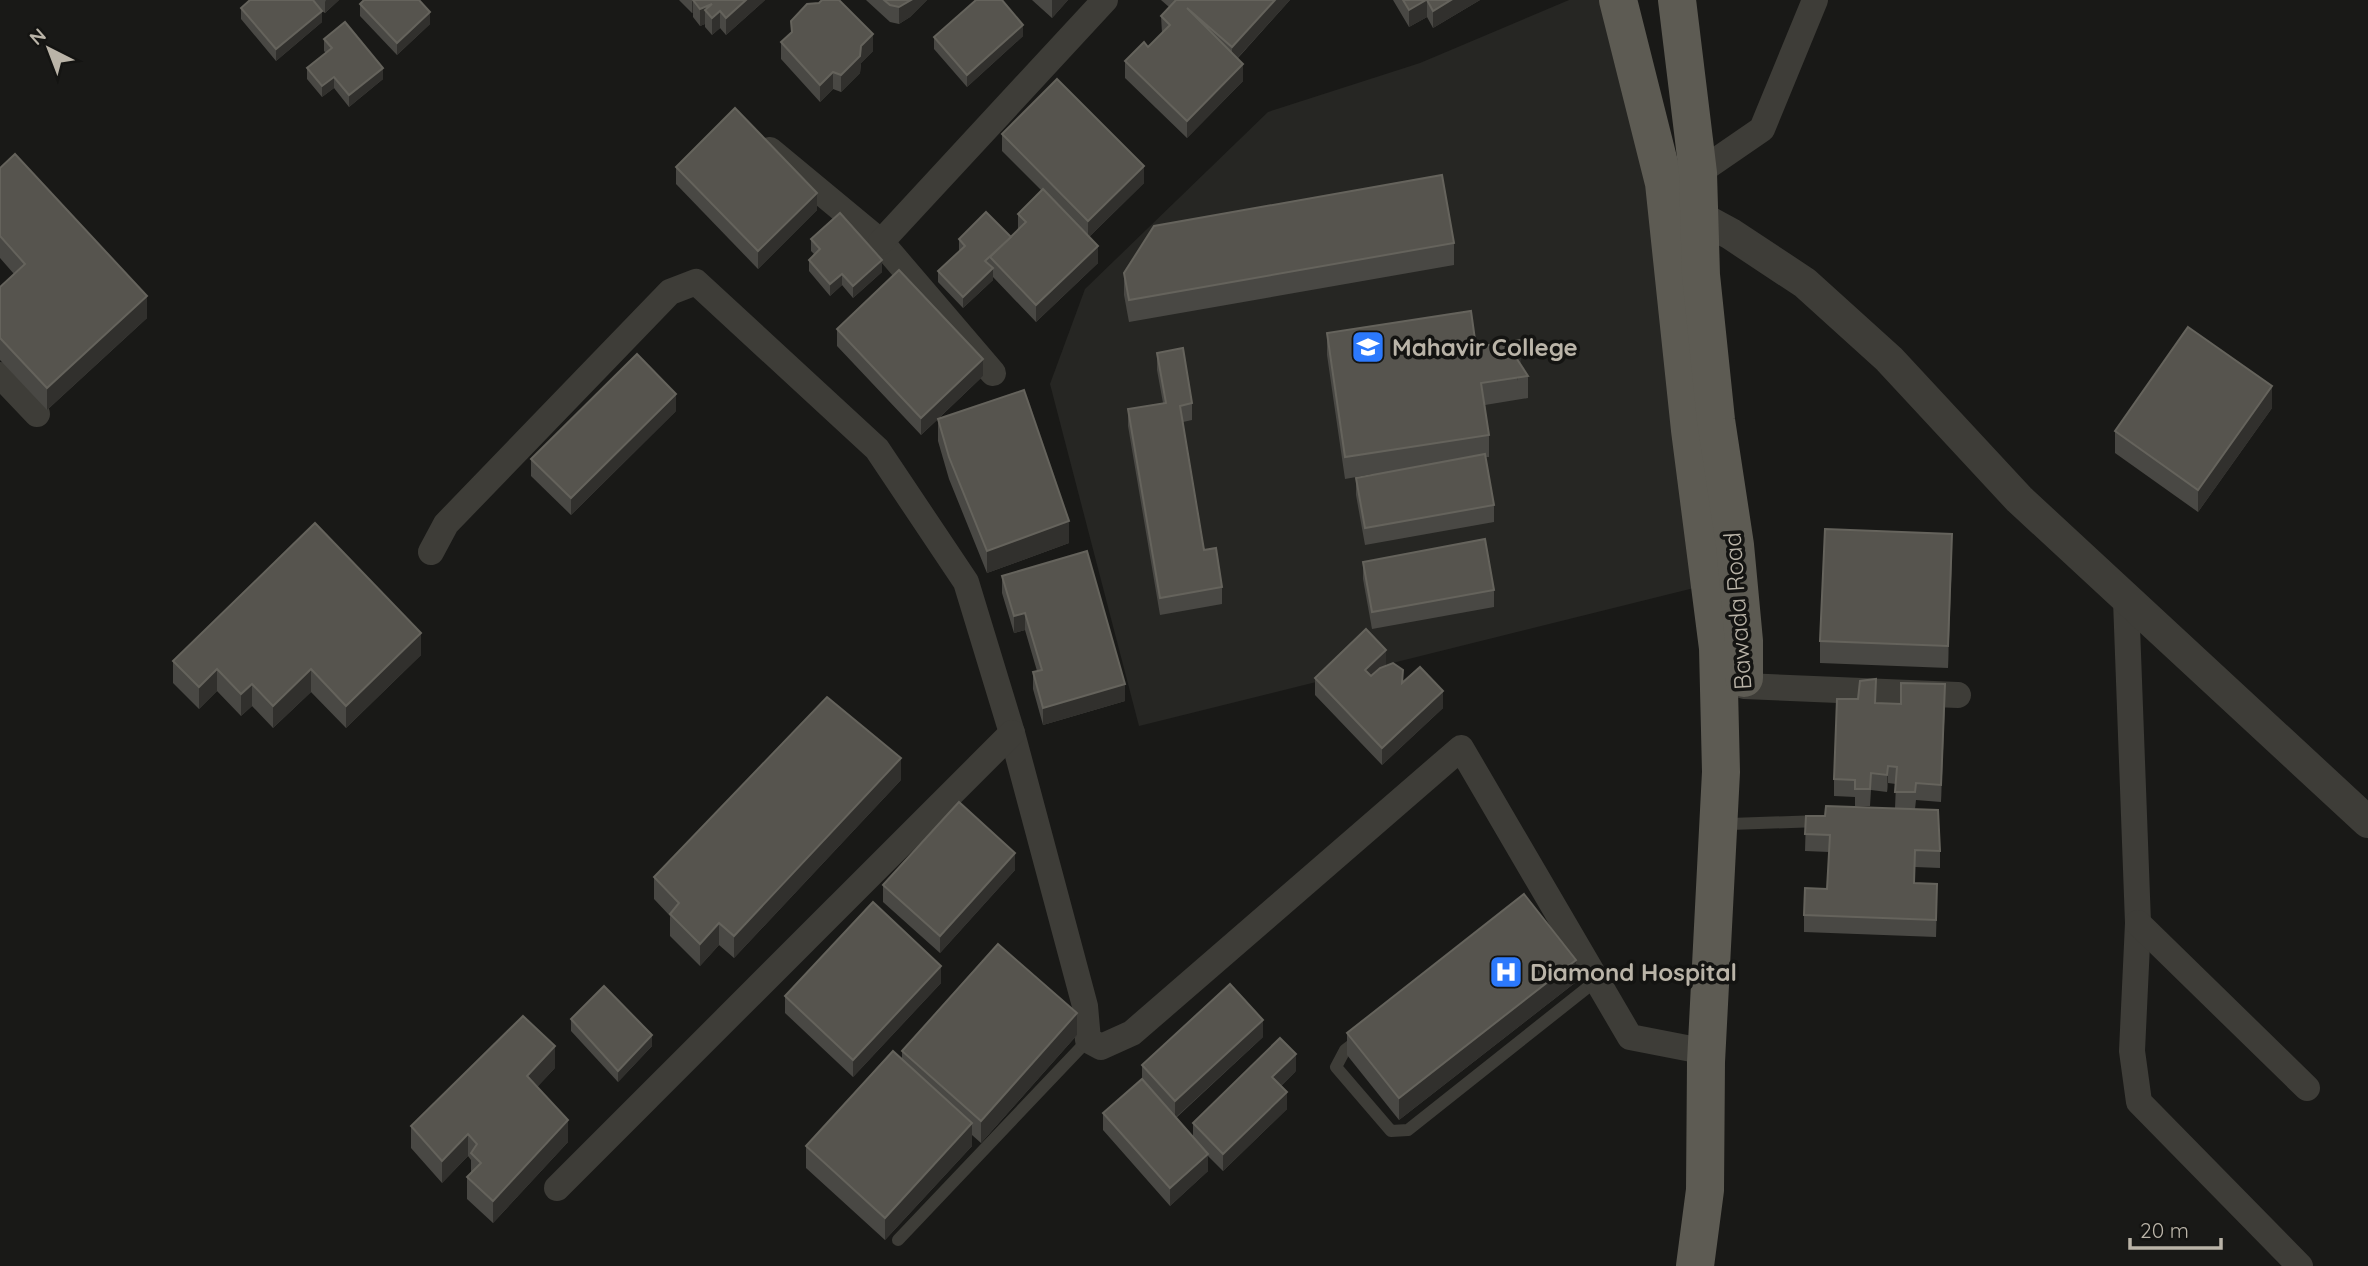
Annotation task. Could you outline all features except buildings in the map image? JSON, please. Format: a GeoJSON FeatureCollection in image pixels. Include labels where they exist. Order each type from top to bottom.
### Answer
{"type":"FeatureCollection","features":[{"type":"Feature","properties":{"kind":"main road"},"geometry":{"type":"LineString","coordinates":[[1618,0],[1682,195],[1690,430],[1718,648],[1721,772],[1707,1052],[1705,1190],[1695,1266]]}},
{"type":"Feature","properties":{"kind":"main road","name":"Bawada Road"},"geometry":{"type":"LineString","coordinates":[[1677,0],[1682,195],[1701,275],[1716,420],[1735,545],[1744,641],[1744,686],[1736,797],[1730,824],[1719,1066],[1718,1195],[1709,1266]]}},
{"type":"Feature","properties":{"kind":"street"},"geometry":{"type":"LineString","coordinates":[[881,242],[1105,0]]}},
{"type":"Feature","properties":{"kind":"street"},"geometry":{"type":"LineString","coordinates":[[1815,0],[1762,129],[1682,195],[1731,234],[1805,284],[1889,359],[2019,499],[2368,822]]}},
{"type":"Feature","properties":{"kind":"street"},"geometry":{"type":"LineString","coordinates":[[748,132],[881,242],[993,373]]}},
{"type":"Feature","properties":{"kind":"street"},"geometry":{"type":"LineString","coordinates":[[431,552],[446,524],[670,292],[696,282],[877,449],[966,582],[1012,733],[1085,1006],[1088,1040],[1101,1047],[1132,1033],[1461,748],[1542,895],[1593,982],[1630,1037],[1707,1052]]}},
{"type":"Feature","properties":{"kind":"street"},"geometry":{"type":"LineString","coordinates":[[0,375],[37,414]]}},
{"type":"Feature","properties":{"kind":"street"},"geometry":{"type":"LineString","coordinates":[[2126,600],[2138,923],[2132,1051],[2139,1102],[2300,1266]]}},
{"type":"Feature","properties":{"kind":"street"},"geometry":{"type":"LineString","coordinates":[[1744,686],[1958,695]]}},
{"type":"Feature","properties":{"kind":"street"},"geometry":{"type":"LineString","coordinates":[[557,1188],[1012,733]]}},
{"type":"Feature","properties":{"kind":"street"},"geometry":{"type":"LineString","coordinates":[[2138,923],[2307,1088]]}},
{"type":"Feature","properties":{"kind":"lane"},"geometry":{"type":"LineString","coordinates":[[1730,824],[1827,821]]}},
{"type":"Feature","properties":{"kind":"lane"},"geometry":{"type":"LineString","coordinates":[[1367,1033],[1345,1050],[1336,1066],[1391,1131],[1408,1130],[1593,982],[1560,945]]}},
{"type":"Feature","properties":{"kind":"lane"},"geometry":{"type":"LineString","coordinates":[[898,1240],[1088,1040]]}},
{"type":"Feature","properties":{"kind":"shaded area","name":"Mahavir College"},"geometry":{"type":"Polygon","coordinates":[[[1569,0],[1606,0],[1638,112],[1702,586],[1139,726],[1050,384],[1085,289],[1268,112],[1420,63],[1569,0]]]}},
{"type":"Feature","properties":{"kind":"place","name":"Mahavir College"},"geometry":{"type":"Point","coordinates":[1368,347]}},
{"type":"Feature","properties":{"kind":"place","name":"Diamond Hospital"},"geometry":{"type":"Point","coordinates":[1506,972]}}]}
